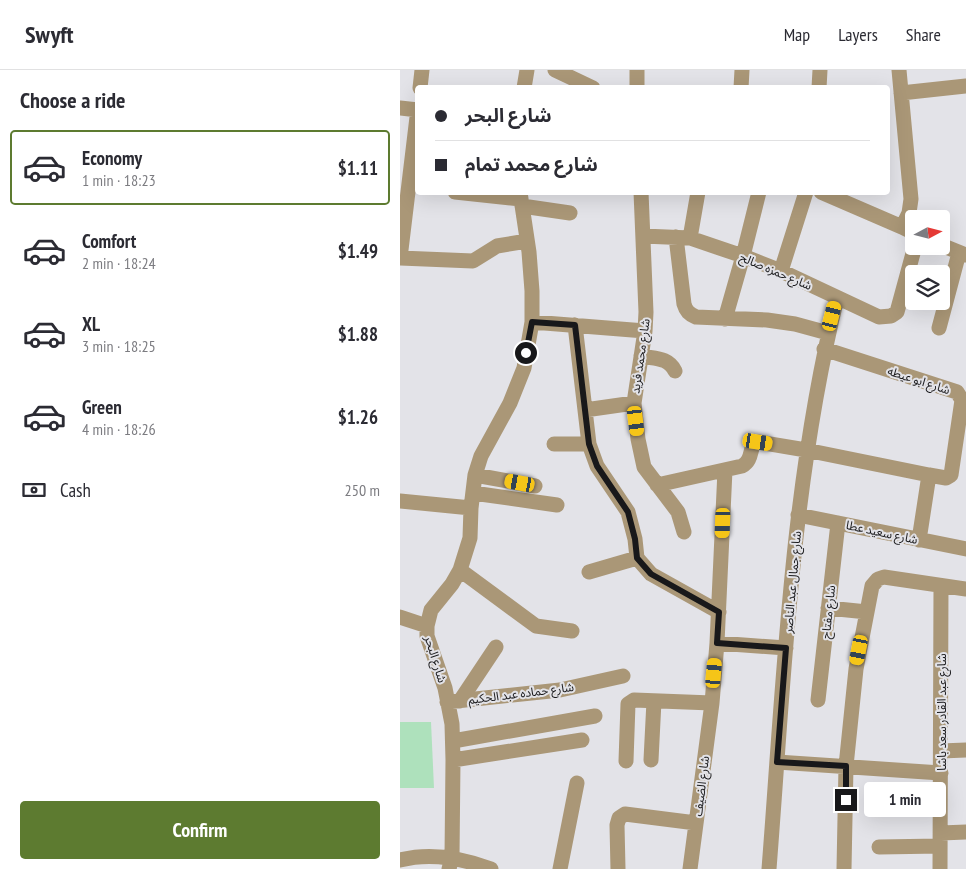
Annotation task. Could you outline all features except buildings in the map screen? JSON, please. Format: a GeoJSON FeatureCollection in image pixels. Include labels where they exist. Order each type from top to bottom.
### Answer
{"type":"FeatureCollection","features":[{"type":"Feature","properties":{"kind":"street"},"geometry":{"type":"LineString","coordinates":[[420,85],[422,70]]}},
{"type":"Feature","properties":{"kind":"street"},"geometry":{"type":"LineString","coordinates":[[524,85],[527,70]]}},
{"type":"Feature","properties":{"kind":"street"},"geometry":{"type":"LineString","coordinates":[[555,70],[587,80]]}},
{"type":"Feature","properties":{"kind":"street"},"geometry":{"type":"LineString","coordinates":[[637,70],[637,85]]}},
{"type":"Feature","properties":{"kind":"street"},"geometry":{"type":"LineString","coordinates":[[741,85],[742,70]]}},
{"type":"Feature","properties":{"kind":"street"},"geometry":{"type":"LineString","coordinates":[[819,85],[820,70]]}},
{"type":"Feature","properties":{"kind":"street"},"geometry":{"type":"LineString","coordinates":[[899,70],[911,199],[909,210]]}},
{"type":"Feature","properties":{"kind":"street"},"geometry":{"type":"LineString","coordinates":[[901,93],[966,86]]}},
{"type":"Feature","properties":{"kind":"street"},"geometry":{"type":"LineString","coordinates":[[400,108],[415,110]]}},
{"type":"Feature","properties":{"kind":"street"},"geometry":{"type":"LineString","coordinates":[[415,130],[400,258],[473,261],[497,246],[527,241]]}},
{"type":"Feature","properties":{"kind":"street"},"geometry":{"type":"LineString","coordinates":[[483,195],[521,199],[570,213]]}},
{"type":"Feature","properties":{"kind":"street","name":"شارع محمد فريد"},"geometry":{"type":"LineString","coordinates":[[641,195],[646,312],[634,403],[638,439],[644,466],[678,512],[684,532]]}},
{"type":"Feature","properties":{"kind":"street"},"geometry":{"type":"LineString","coordinates":[[697,195],[683,238],[686,310],[696,317],[766,320],[796,324],[828,333]]}},
{"type":"Feature","properties":{"kind":"street"},"geometry":{"type":"LineString","coordinates":[[725,319],[758,195]]}},
{"type":"Feature","properties":{"kind":"street"},"geometry":{"type":"LineString","coordinates":[[781,271],[805,195]]}},
{"type":"Feature","properties":{"kind":"street"},"geometry":{"type":"LineString","coordinates":[[827,195],[905,229]]}},
{"type":"Feature","properties":{"kind":"street","name":"شارع البحر"},"geometry":{"type":"LineString","coordinates":[[450,863],[454,701],[445,688],[427,636],[427,626],[431,610],[452,584],[460,570],[470,538],[475,475],[481,456],[510,403],[524,368],[532,322],[532,291],[521,199]]}},
{"type":"Feature","properties":{"kind":"street","name":"شارع حمزه صالح"},"geometry":{"type":"LineString","coordinates":[[643,236],[683,238],[743,256],[781,271],[879,317],[891,316],[897,312],[913,255]]}},
{"type":"Feature","properties":{"kind":"street"},"geometry":{"type":"LineString","coordinates":[[939,328],[963,254],[950,249]]}},
{"type":"Feature","properties":{"kind":"street","name":"شارع جمال عبد الناصر"},"geometry":{"type":"LineString","coordinates":[[768,869],[798,515],[806,450],[824,349],[837,298]]}},
{"type":"Feature","properties":{"kind":"street"},"geometry":{"type":"LineString","coordinates":[[532,322],[645,331]]}},
{"type":"Feature","properties":{"kind":"street"},"geometry":{"type":"LineString","coordinates":[[575,325],[589,444],[597,466],[628,512],[635,539],[637,558],[651,574],[719,612]]}},
{"type":"Feature","properties":{"kind":"street","name":"شارع ابو عيطه"},"geometry":{"type":"LineString","coordinates":[[824,349],[957,392],[962,400],[961,444],[951,475],[949,478],[929,475]]}},
{"type":"Feature","properties":{"kind":"street"},"geometry":{"type":"LineString","coordinates":[[640,356],[667,361],[675,372]]}},
{"type":"Feature","properties":{"kind":"street"},"geometry":{"type":"LineString","coordinates":[[585,410],[634,403]]}},
{"type":"Feature","properties":{"kind":"street"},"geometry":{"type":"LineString","coordinates":[[657,485],[726,470],[747,463],[753,445],[758,442],[929,475],[920,540]]}},
{"type":"Feature","properties":{"kind":"street"},"geometry":{"type":"LineString","coordinates":[[554,444],[589,444]]}},
{"type":"Feature","properties":{"kind":"street","name":"شارع الضيف"},"geometry":{"type":"LineString","coordinates":[[690,869],[712,703],[719,612],[726,470]]}},
{"type":"Feature","properties":{"kind":"street"},"geometry":{"type":"LineString","coordinates":[[475,475],[535,486]]}},
{"type":"Feature","properties":{"kind":"street"},"geometry":{"type":"LineString","coordinates":[[400,501],[472,501],[557,505]]}},
{"type":"Feature","properties":{"kind":"street","name":"شارع سعيد عطا"},"geometry":{"type":"LineString","coordinates":[[798,515],[966,550]]}},
{"type":"Feature","properties":{"kind":"street","name":"شارع مفتاح"},"geometry":{"type":"LineString","coordinates":[[818,700],[838,523]]}},
{"type":"Feature","properties":{"kind":"street"},"geometry":{"type":"LineString","coordinates":[[589,572],[637,558]]}},
{"type":"Feature","properties":{"kind":"street"},"geometry":{"type":"LineString","coordinates":[[460,570],[536,626],[572,631]]}},
{"type":"Feature","properties":{"kind":"street"},"geometry":{"type":"LineString","coordinates":[[844,869],[846,766],[856,669],[872,586],[878,579],[884,577],[966,589]]}},
{"type":"Feature","properties":{"kind":"street","name":"شارع عبد القادر سعد باشا"},"geometry":{"type":"LineString","coordinates":[[940,869],[941,586]]}},
{"type":"Feature","properties":{"kind":"street"},"geometry":{"type":"LineString","coordinates":[[828,608],[867,612]]}},
{"type":"Feature","properties":{"kind":"street"},"geometry":{"type":"LineString","coordinates":[[400,617],[427,626]]}},
{"type":"Feature","properties":{"kind":"street"},"geometry":{"type":"LineString","coordinates":[[717,643],[786,648]]}},
{"type":"Feature","properties":{"kind":"street"},"geometry":{"type":"LineString","coordinates":[[454,701],[496,647]]}},
{"type":"Feature","properties":{"kind":"street","name":"شارع حماده عبد الحكيم"},"geometry":{"type":"LineString","coordinates":[[454,701],[560,690],[623,676]]}},
{"type":"Feature","properties":{"kind":"street"},"geometry":{"type":"LineString","coordinates":[[626,761],[628,704],[634,700],[712,703]]}},
{"type":"Feature","properties":{"kind":"street"},"geometry":{"type":"LineString","coordinates":[[651,760],[654,701]]}},
{"type":"Feature","properties":{"kind":"street"},"geometry":{"type":"LineString","coordinates":[[453,741],[595,716]]}},
{"type":"Feature","properties":{"kind":"street"},"geometry":{"type":"LineString","coordinates":[[453,760],[582,740]]}},
{"type":"Feature","properties":{"kind":"street"},"geometry":{"type":"LineString","coordinates":[[941,751],[966,750]]}},
{"type":"Feature","properties":{"kind":"street"},"geometry":{"type":"LineString","coordinates":[[777,762],[941,773]]}},
{"type":"Feature","properties":{"kind":"street"},"geometry":{"type":"LineString","coordinates":[[560,869],[577,783]]}},
{"type":"Feature","properties":{"kind":"street"},"geometry":{"type":"LineString","coordinates":[[618,869],[617,825],[619,818],[625,814],[696,824]]}},
{"type":"Feature","properties":{"kind":"street"},"geometry":{"type":"LineString","coordinates":[[879,848],[941,839],[966,832]]}},
{"type":"Feature","properties":{"kind":"street"},"geometry":{"type":"LineString","coordinates":[[400,860],[430,856],[450,863],[491,869]]}},
{"type":"Feature","properties":{"kind":"green space"},"geometry":{"type":"Polygon","coordinates":[[[400,722],[431,722],[434,788],[400,788],[400,722]]]}},
{"type":"Feature","properties":{"kind":"route"},"geometry":{"type":"LineString","coordinates":[[526,353],[532,322],[575,325],[589,444],[597,466],[628,512],[635,539],[637,558],[651,574],[719,612],[717,643],[786,648],[777,762],[846,766],[846,800]]}}]}
